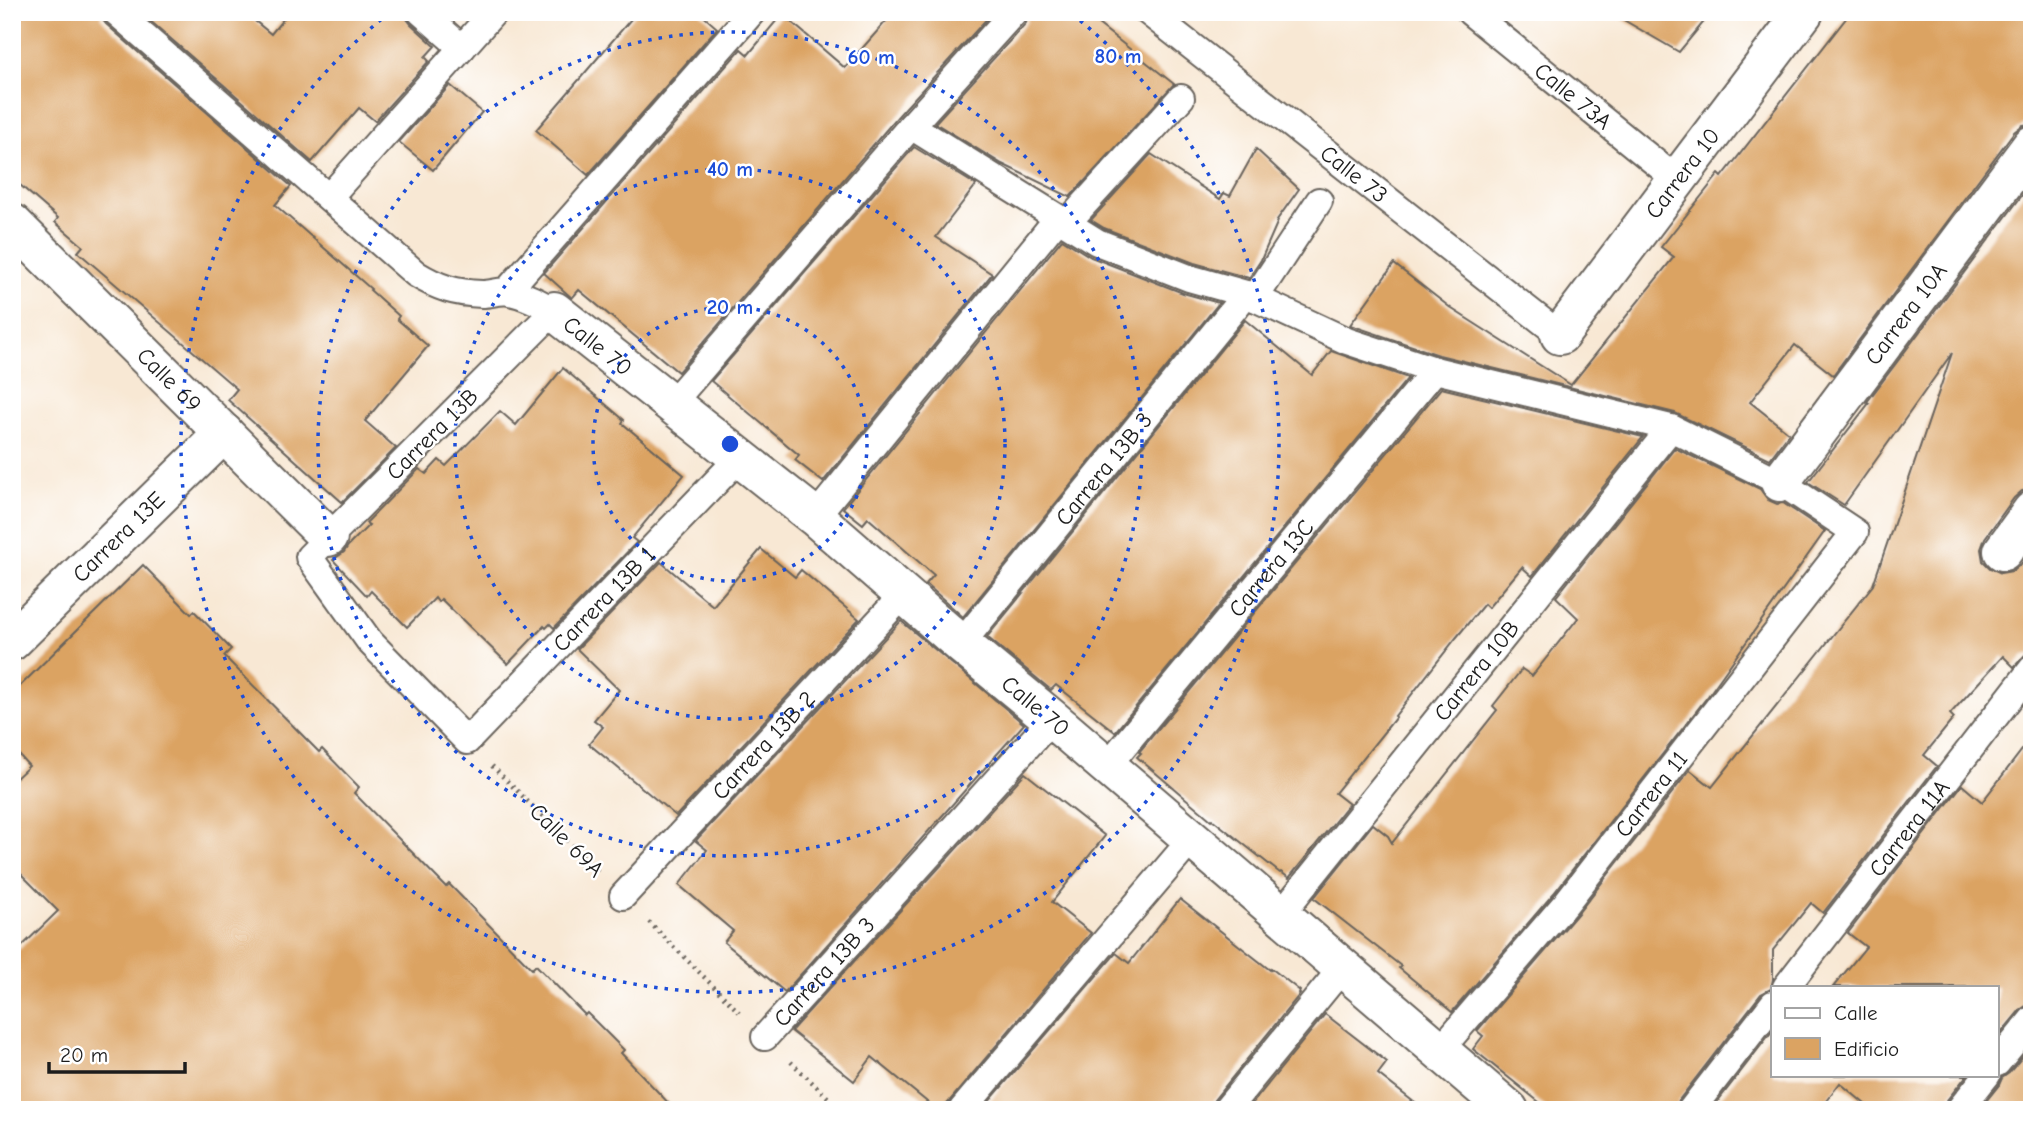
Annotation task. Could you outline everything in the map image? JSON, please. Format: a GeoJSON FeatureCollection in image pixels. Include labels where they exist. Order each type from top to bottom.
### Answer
{"type":"FeatureCollection","features":[{"type":"Feature","properties":{"kind":"street","name":"Carrera 10"},"geometry":{"type":"LineString","coordinates":[[1560,335],[1804,12]]}},
{"type":"Feature","properties":{"kind":"street","name":"Carrera 10A"},"geometry":{"type":"LineString","coordinates":[[1780,482],[2032,145]]}},
{"type":"Feature","properties":{"kind":"street","name":"Calle 69"},"geometry":{"type":"LineString","coordinates":[[12,223],[224,433],[319,547]]}},
{"type":"Feature","properties":{"kind":"street","name":"Calle 70"},"geometry":{"type":"LineString","coordinates":[[554,312],[815,517],[905,593],[961,644],[1440,1050],[1489,1104]]}},
{"type":"Feature","properties":{"kind":"street","name":"Carrera 13E"},"geometry":{"type":"LineString","coordinates":[[12,641],[224,433]]}},
{"type":"Feature","properties":{"kind":"street"},"geometry":{"type":"LineString","coordinates":[[2003,551],[2032,511]]}},
{"type":"Feature","properties":{"kind":"lane"},"geometry":{"type":"LineString","coordinates":[[116,12],[415,274],[434,286],[453,291],[485,294],[507,291],[538,301],[554,312]]}},
{"type":"Feature","properties":{"kind":"lane"},"geometry":{"type":"LineString","coordinates":[[421,12],[462,48]]}},
{"type":"Feature","properties":{"kind":"lane"},"geometry":{"type":"LineString","coordinates":[[329,197],[494,12]]}},
{"type":"Feature","properties":{"kind":"lane"},"geometry":{"type":"LineString","coordinates":[[672,403],[911,126],[1014,12]]}},
{"type":"Feature","properties":{"kind":"lane","name":"Calle 73"},"geometry":{"type":"LineString","coordinates":[[1148,12],[1560,335]]}},
{"type":"Feature","properties":{"kind":"lane","name":"Calle 73A"},"geometry":{"type":"LineString","coordinates":[[1470,12],[1677,180]]}},
{"type":"Feature","properties":{"kind":"lane"},"geometry":{"type":"LineString","coordinates":[[507,291],[748,14]]}},
{"type":"Feature","properties":{"kind":"lane"},"geometry":{"type":"LineString","coordinates":[[815,517],[1063,221],[1181,98]]}},
{"type":"Feature","properties":{"kind":"lane"},"geometry":{"type":"LineString","coordinates":[[911,126],[1097,242],[1189,278],[1250,296],[1347,341],[1435,370],[1671,428],[1780,482]]}},
{"type":"Feature","properties":{"kind":"lane","name":"Carrera 13B 3"},"geometry":{"type":"LineString","coordinates":[[961,644],[1250,296],[1319,201]]}},
{"type":"Feature","properties":{"kind":"lane","name":"Carrera 13B"},"geometry":{"type":"LineString","coordinates":[[319,547],[554,312]]}},
{"type":"Feature","properties":{"kind":"lane","name":"Carrera 13C"},"geometry":{"type":"LineString","coordinates":[[1107,766],[1435,370]]}},
{"type":"Feature","properties":{"kind":"lane","name":"Carrera 10B"},"geometry":{"type":"LineString","coordinates":[[1280,914],[1671,428]]}},
{"type":"Feature","properties":{"kind":"lane","name":"Carrera 13B 1"},"geometry":{"type":"LineString","coordinates":[[467,741],[740,457]]}},
{"type":"Feature","properties":{"kind":"lane","name":"Carrera 11"},"geometry":{"type":"LineString","coordinates":[[1440,1050],[1566,903],[1855,532],[1780,482]]}},
{"type":"Feature","properties":{"kind":"lane"},"geometry":{"type":"LineString","coordinates":[[319,547],[370,642],[467,741]]}},
{"type":"Feature","properties":{"kind":"lane","name":"Carrera 13B 2"},"geometry":{"type":"LineString","coordinates":[[623,896],[905,593]]}},
{"type":"Feature","properties":{"kind":"lane","name":"Carrera 11A"},"geometry":{"type":"LineString","coordinates":[[1787,986],[2032,669]]}},
{"type":"Feature","properties":{"kind":"lane","name":"Carrera 13B 3"},"geometry":{"type":"LineString","coordinates":[[765,1037],[1052,719]]}},
{"type":"Feature","properties":{"kind":"lane"},"geometry":{"type":"LineString","coordinates":[[962,1110],[1192,839]]}},
{"type":"Feature","properties":{"kind":"lane"},"geometry":{"type":"LineString","coordinates":[[1226,1110],[1343,967]]}},
{"type":"Feature","properties":{"kind":"lane"},"geometry":{"type":"LineString","coordinates":[[1691,1110],[1771,1007]]}},
{"type":"Feature","properties":{"kind":"lane"},"geometry":{"type":"LineString","coordinates":[[1998,1062],[2032,1020]]}},
{"type":"Feature","properties":{"kind":"lane"},"geometry":{"type":"LineString","coordinates":[[1959,1110],[1986,1076]]}},
{"type":"Feature","properties":{"kind":"path","name":"Calle 69A"},"geometry":{"type":"LineString","coordinates":[[467,741],[841,1110]]}},
{"type":"Feature","properties":{"kind":"building"},"geometry":{"type":"Polygon","coordinates":[[[12,12],[101,12],[101,18],[106,24],[291,186],[275,205],[371,289],[399,316],[397,319],[428,346],[365,421],[396,448],[342,502],[228,400],[237,389],[78,252],[83,246],[55,222],[58,218],[12,178],[12,12]]]}},
{"type":"Feature","properties":{"kind":"building"},"geometry":{"type":"Polygon","coordinates":[[[140,12],[244,12],[271,34],[289,12],[406,12],[406,18],[411,24],[435,46],[425,57],[429,61],[375,121],[359,108],[312,162],[140,12]]]}},
{"type":"Feature","properties":{"kind":"building"},"geometry":{"type":"Polygon","coordinates":[[[637,12],[699,12],[717,28],[588,175],[536,130],[637,12]]]}},
{"type":"Feature","properties":{"kind":"building"},"geometry":{"type":"Polygon","coordinates":[[[894,12],[993,12],[899,115],[678,372],[579,290],[572,298],[544,273],[741,49],[748,55],[782,14],[845,68],[894,12]]]}},
{"type":"Feature","properties":{"kind":"building"},"geometry":{"type":"Polygon","coordinates":[[[1029,12],[1083,12],[1174,84],[1070,197],[1002,164],[935,123],[1026,23],[1029,12]]]}},
{"type":"Feature","properties":{"kind":"building"},"geometry":{"type":"Polygon","coordinates":[[[1610,12],[1712,12],[1679,52],[1610,12]]]}},
{"type":"Feature","properties":{"kind":"building"},"geometry":{"type":"Polygon","coordinates":[[[1851,12],[2032,12],[2032,124],[2023,125],[2014,132],[1833,375],[1795,345],[1750,402],[1789,433],[1770,459],[1675,413],[1439,355],[1350,325],[1394,264],[1452,309],[1571,385],[1674,257],[1661,247],[1719,174],[1722,177],[1851,12]]]}},
{"type":"Feature","properties":{"kind":"building"},"geometry":{"type":"Polygon","coordinates":[[[450,85],[482,112],[433,170],[399,142],[450,85]]]}},
{"type":"Feature","properties":{"kind":"building"},"geometry":{"type":"Polygon","coordinates":[[[914,147],[976,185],[936,237],[992,274],[823,482],[795,460],[799,455],[711,381],[914,147]]]}},
{"type":"Feature","properties":{"kind":"building"},"geometry":{"type":"Polygon","coordinates":[[[1256,149],[1299,189],[1277,220],[1261,260],[1249,278],[1194,263],[1104,228],[1091,220],[1151,154],[1220,199],[1224,193],[1230,196],[1256,149]]]}},
{"type":"Feature","properties":{"kind":"building"},"geometry":{"type":"Polygon","coordinates":[[[2032,182],[2032,490],[2022,491],[2014,498],[1985,538],[1981,549],[1983,561],[2001,573],[2012,571],[2032,549],[2032,654],[2025,655],[2014,667],[2003,656],[1950,714],[1954,718],[1924,755],[1937,766],[1823,913],[1811,903],[1773,950],[1771,989],[1761,994],[1679,1100],[1676,1110],[1549,1110],[1473,1049],[1483,1036],[1477,1031],[1578,913],[1690,770],[1712,787],[1873,585],[1952,353],[1844,505],[1808,482],[1869,403],[1867,402],[2032,182]]]}},
{"type":"Feature","properties":{"kind":"building"},"geometry":{"type":"Polygon","coordinates":[[[1062,239],[1091,257],[1183,293],[1219,303],[963,617],[926,584],[934,575],[868,518],[863,524],[843,508],[1062,239]]]}},
{"type":"Feature","properties":{"kind":"building"},"geometry":{"type":"Polygon","coordinates":[[[1245,320],[1312,375],[1331,351],[1408,378],[1115,732],[1056,685],[1051,690],[987,637],[1245,320]]]}},
{"type":"Feature","properties":{"kind":"building"},"geometry":{"type":"Polygon","coordinates":[[[563,368],[624,420],[622,423],[684,475],[632,538],[637,542],[554,628],[550,624],[546,628],[544,626],[508,664],[441,599],[438,602],[435,598],[407,627],[371,591],[367,596],[333,560],[344,552],[369,525],[366,523],[419,469],[426,474],[439,460],[446,466],[500,411],[516,425],[563,368]]]}},
{"type":"Feature","properties":{"kind":"building"},"geometry":{"type":"Polygon","coordinates":[[[1441,388],[1643,437],[1532,576],[1522,567],[1488,608],[1484,604],[1456,638],[1335,793],[1349,804],[1289,878],[1211,820],[1137,757],[1441,388]]]}},
{"type":"Feature","properties":{"kind":"building"},"geometry":{"type":"Polygon","coordinates":[[[1675,448],[1760,489],[1768,500],[1777,504],[1783,503],[1825,531],[1708,696],[1554,893],[1452,1012],[1399,968],[1401,966],[1314,898],[1373,824],[1388,836],[1392,843],[1497,710],[1493,706],[1522,669],[1532,676],[1578,618],[1556,597],[1675,448]]]}},
{"type":"Feature","properties":{"kind":"building"},"geometry":{"type":"Polygon","coordinates":[[[761,549],[795,577],[801,570],[859,619],[676,816],[589,744],[603,727],[594,720],[619,690],[577,649],[661,562],[713,606],[761,549]]]}},
{"type":"Feature","properties":{"kind":"building"},"geometry":{"type":"Polygon","coordinates":[[[143,565],[191,614],[194,611],[231,649],[224,656],[319,752],[322,749],[359,787],[354,793],[446,887],[449,884],[532,969],[536,965],[585,1015],[587,1013],[624,1050],[621,1053],[675,1110],[12,1110],[12,956],[58,911],[12,865],[12,782],[29,766],[12,747],[12,694],[143,565]]]}},
{"type":"Feature","properties":{"kind":"building"},"geometry":{"type":"Polygon","coordinates":[[[901,621],[1024,724],[785,992],[724,942],[733,931],[679,885],[707,850],[696,841],[700,836],[901,621]]]}},
{"type":"Feature","properties":{"kind":"building"},"geometry":{"type":"Polygon","coordinates":[[[2032,737],[2032,1005],[2020,1010],[1998,1037],[1998,986],[1834,986],[1866,947],[1848,933],[1962,785],[1982,802],[2032,737]]]}},
{"type":"Feature","properties":{"kind":"building"},"geometry":{"type":"Polygon","coordinates":[[[1025,773],[1105,836],[1052,902],[1091,933],[942,1110],[937,1110],[872,1057],[854,1081],[791,1031],[1025,773]]]}},
{"type":"Feature","properties":{"kind":"building"},"geometry":{"type":"Polygon","coordinates":[[[1180,899],[1300,991],[1214,1100],[1211,1110],[994,1110],[987,1104],[1116,953],[1129,963],[1180,899]]]}},
{"type":"Feature","properties":{"kind":"building"},"geometry":{"type":"Polygon","coordinates":[[[1325,1014],[1387,1062],[1378,1074],[1424,1110],[1247,1110],[1325,1014]]]}},
{"type":"Feature","properties":{"kind":"building"},"geometry":{"type":"Polygon","coordinates":[[[1771,1033],[1771,1076],[1966,1076],[1947,1100],[1944,1110],[1872,1110],[1840,1083],[1819,1110],[1711,1110],[1771,1033]]]}},
{"type":"Feature","properties":{"kind":"building"},"geometry":{"type":"Polygon","coordinates":[[[2032,1045],[2032,1110],[1979,1110],[2002,1078],[2032,1045]]]}}]}
